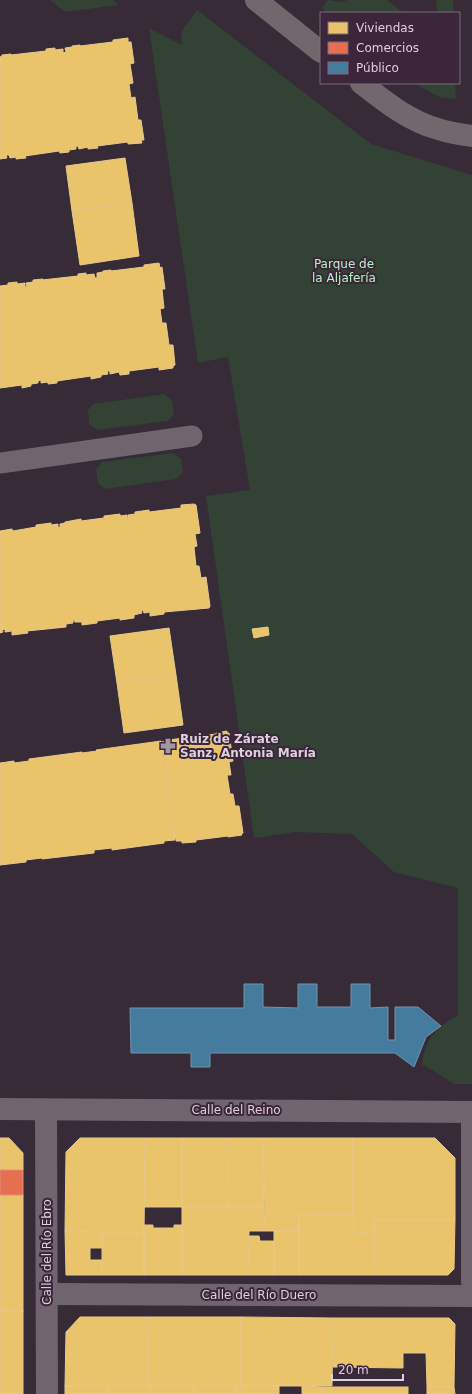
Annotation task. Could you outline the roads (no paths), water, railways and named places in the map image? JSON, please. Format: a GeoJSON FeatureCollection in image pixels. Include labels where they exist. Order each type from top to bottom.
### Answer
{"type":"FeatureCollection","features":[{"type":"Feature","properties":{"kind":"main road"},"geometry":{"type":"LineString","coordinates":[[256,0],[320,51]]}},
{"type":"Feature","properties":{"kind":"main road"},"geometry":{"type":"LineString","coordinates":[[362,84],[398,110],[417,121],[438,129],[472,136]]}},
{"type":"Feature","properties":{"kind":"street"},"geometry":{"type":"LineString","coordinates":[[0,463],[192,436]]}},
{"type":"Feature","properties":{"kind":"street","name":"Calle del Reino"},"geometry":{"type":"LineString","coordinates":[[0,1109],[472,1112]]}},
{"type":"Feature","properties":{"kind":"street","name":"Calle del Río Ebro"},"geometry":{"type":"LineString","coordinates":[[46,1110],[47,1394]]}},
{"type":"Feature","properties":{"kind":"street"},"geometry":{"type":"LineString","coordinates":[[472,1112],[472,1281]]}},
{"type":"Feature","properties":{"kind":"street","name":"Calle del Río Duero"},"geometry":{"type":"LineString","coordinates":[[47,1294],[472,1296]]}},
{"type":"Feature","properties":{"kind":"place","name":"Ruiz de Zárate Sanz, Antonia María"},"geometry":{"type":"Point","coordinates":[168,746]}},
{"type":"Feature","properties":{"kind":"park label","name":"Parque de la Aljafería"},"geometry":{"type":"Point","coordinates":[344,271]}}]}
